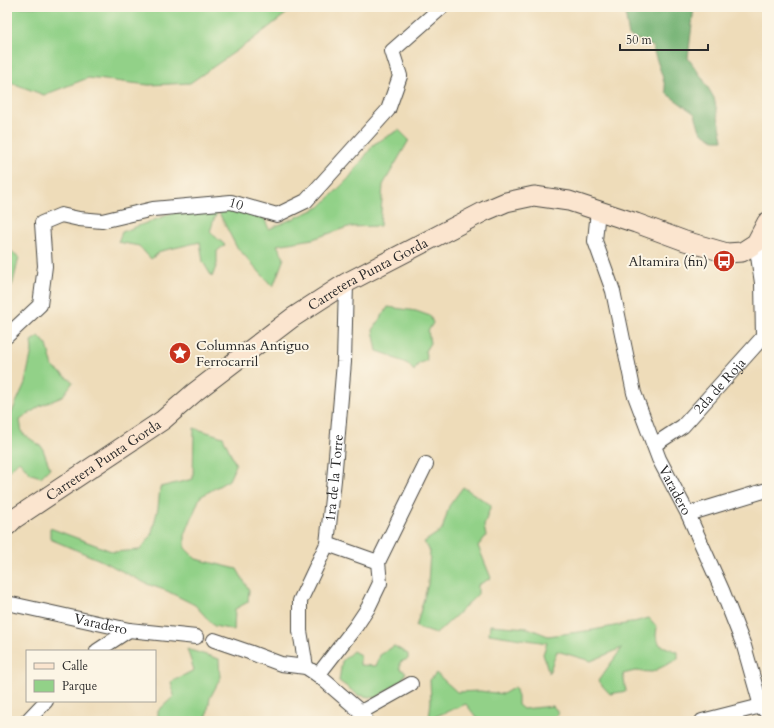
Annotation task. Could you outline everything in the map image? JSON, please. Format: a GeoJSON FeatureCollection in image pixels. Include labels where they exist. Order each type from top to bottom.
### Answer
{"type":"FeatureCollection","features":[{"type":"Feature","properties":{"kind":"main road","name":"Carretera Punta Gorda"},"geometry":{"type":"LineString","coordinates":[[7,526],[14,519],[163,420],[195,392],[292,318],[346,283],[485,211],[506,202],[534,196],[569,201],[685,241],[726,253],[742,252],[756,243]]}},
{"type":"Feature","properties":{"kind":"main road"},"geometry":{"type":"LineString","coordinates":[[756,243],[767,222]]}},
{"type":"Feature","properties":{"kind":"street","name":"10"},"geometry":{"type":"LineString","coordinates":[[7,336],[40,305],[45,266],[42,223],[61,215],[79,219],[102,221],[153,209],[231,202],[277,215],[306,201],[388,110],[400,76],[392,51],[442,7]]}},
{"type":"Feature","properties":{"kind":"street","name":"Varadero"},"geometry":{"type":"LineString","coordinates":[[598,210],[595,241],[613,291],[634,393],[659,459],[688,514],[722,590],[744,646],[764,710],[702,721]]}},
{"type":"Feature","properties":{"kind":"street","name":"2da de Roja"},"geometry":{"type":"LineString","coordinates":[[654,445],[683,426],[764,336],[762,283],[756,243]]}},
{"type":"Feature","properties":{"kind":"street","name":"1ra de la Torre"},"geometry":{"type":"LineString","coordinates":[[312,671],[300,631],[300,601],[327,544],[344,362],[346,283]]}},
{"type":"Feature","properties":{"kind":"street"},"geometry":{"type":"LineString","coordinates":[[312,671],[356,626],[368,608],[380,583],[378,562],[426,464]]}},
{"type":"Feature","properties":{"kind":"street"},"geometry":{"type":"LineString","coordinates":[[688,514],[767,490]]}},
{"type":"Feature","properties":{"kind":"street"},"geometry":{"type":"LineString","coordinates":[[327,544],[378,562]]}},
{"type":"Feature","properties":{"kind":"street","name":"Varadero"},"geometry":{"type":"LineString","coordinates":[[7,603],[129,630],[196,637]]}},
{"type":"Feature","properties":{"kind":"street"},"geometry":{"type":"LineString","coordinates":[[99,650],[129,630]]}},
{"type":"Feature","properties":{"kind":"street"},"geometry":{"type":"LineString","coordinates":[[214,640],[281,664],[312,671],[364,717],[410,684]]}},
{"type":"Feature","properties":{"kind":"street"},"geometry":{"type":"LineString","coordinates":[[27,721],[45,702]]}},
{"type":"Feature","properties":{"kind":"green space"},"geometry":{"type":"Polygon","coordinates":[[[7,7],[295,7],[252,40],[190,83],[149,85],[88,78],[44,95],[7,81],[7,7]]]}},
{"type":"Feature","properties":{"kind":"green space"},"geometry":{"type":"Polygon","coordinates":[[[624,7],[694,7],[688,58],[714,98],[723,140],[714,140],[700,131],[695,114],[667,94],[652,46],[629,36],[624,7]]]}},
{"type":"Feature","properties":{"kind":"green space"},"geometry":{"type":"Polygon","coordinates":[[[399,130],[409,140],[383,185],[380,226],[348,227],[313,239],[277,245],[284,258],[273,287],[236,246],[218,211],[210,232],[225,245],[217,251],[217,264],[212,277],[203,262],[200,242],[161,251],[151,259],[139,246],[118,242],[122,232],[173,213],[216,205],[264,218],[269,229],[320,207],[349,178],[374,144],[399,130]]]}},
{"type":"Feature","properties":{"kind":"green space"},"geometry":{"type":"Polygon","coordinates":[[[7,248],[19,257],[13,283],[7,295],[7,248]]]}},
{"type":"Feature","properties":{"kind":"green space"},"geometry":{"type":"Polygon","coordinates":[[[388,307],[416,311],[430,316],[433,323],[428,331],[430,343],[425,351],[427,360],[418,364],[414,371],[408,364],[377,351],[373,330],[388,307]]]}},
{"type":"Feature","properties":{"kind":"green space"},"geometry":{"type":"Polygon","coordinates":[[[39,336],[47,345],[53,367],[73,382],[62,397],[40,406],[20,420],[22,433],[42,447],[50,468],[41,477],[31,474],[19,461],[9,471],[7,471],[7,423],[25,383],[32,350],[31,341],[39,336]]]}},
{"type":"Feature","properties":{"kind":"green space"},"geometry":{"type":"Polygon","coordinates":[[[194,428],[223,437],[236,465],[229,480],[200,497],[185,535],[185,548],[196,559],[237,569],[249,590],[248,602],[235,609],[234,630],[214,626],[195,605],[167,591],[147,584],[100,560],[50,539],[50,528],[114,552],[140,550],[151,536],[158,508],[160,487],[193,479],[194,428]]]}},
{"type":"Feature","properties":{"kind":"green space"},"geometry":{"type":"Polygon","coordinates":[[[463,487],[491,505],[484,526],[486,536],[478,546],[491,578],[478,585],[478,594],[436,634],[416,627],[428,584],[430,551],[424,542],[442,530],[449,506],[463,487]]]}},
{"type":"Feature","properties":{"kind":"green space"},"geometry":{"type":"Polygon","coordinates":[[[649,618],[657,627],[656,636],[660,645],[678,652],[678,659],[652,672],[635,671],[623,674],[626,691],[610,694],[598,681],[622,648],[591,661],[557,651],[549,673],[543,654],[547,643],[489,634],[490,625],[528,628],[548,636],[593,630],[649,618]]]}},
{"type":"Feature","properties":{"kind":"green space"},"geometry":{"type":"Polygon","coordinates":[[[394,646],[408,654],[408,659],[400,662],[400,669],[406,672],[402,680],[376,698],[358,695],[339,681],[342,661],[353,651],[360,655],[360,665],[376,666],[380,655],[394,646]]]}},
{"type":"Feature","properties":{"kind":"green space"},"geometry":{"type":"Polygon","coordinates":[[[187,649],[219,659],[220,679],[210,698],[206,721],[158,721],[158,711],[174,696],[171,682],[194,670],[187,649]]]}},
{"type":"Feature","properties":{"kind":"green space"},"geometry":{"type":"Polygon","coordinates":[[[436,673],[457,692],[480,691],[503,694],[515,687],[518,697],[518,705],[523,709],[553,706],[559,713],[549,721],[488,721],[476,717],[466,704],[429,719],[431,701],[430,680],[436,673]]]}},
{"type":"Feature","properties":{"kind":"place","name":"Altamira (fin)"},"geometry":{"type":"Point","coordinates":[724,261]}},
{"type":"Feature","properties":{"kind":"place","name":"Columnas Antiguo Ferrocarril"},"geometry":{"type":"Point","coordinates":[180,353]}}]}
